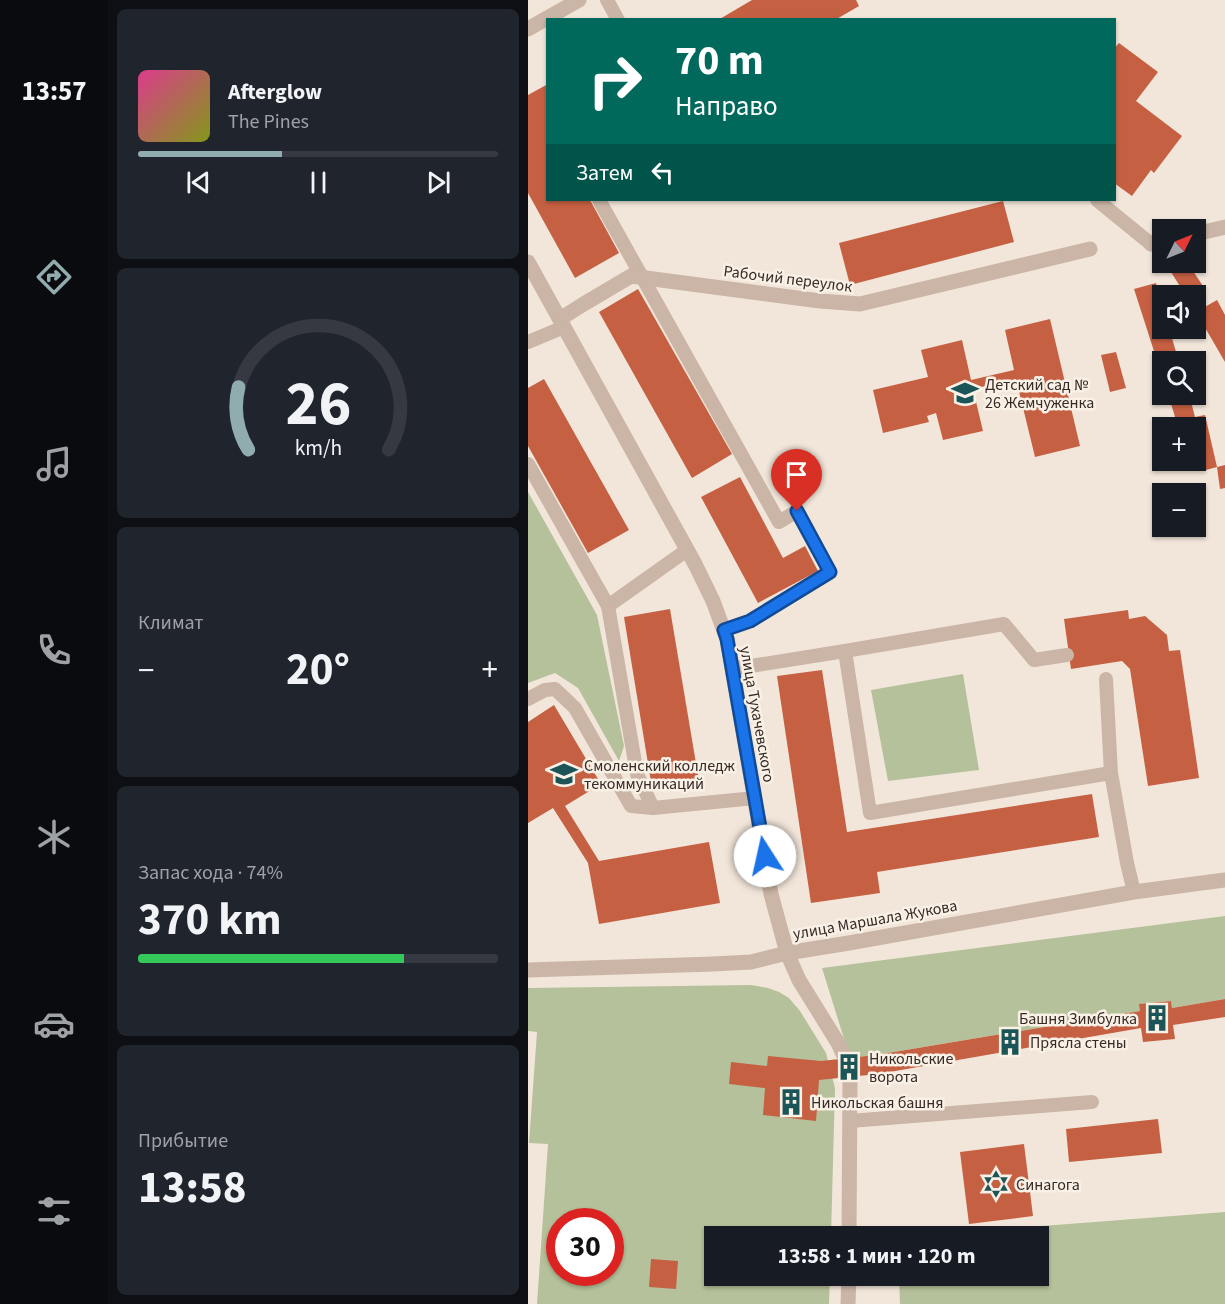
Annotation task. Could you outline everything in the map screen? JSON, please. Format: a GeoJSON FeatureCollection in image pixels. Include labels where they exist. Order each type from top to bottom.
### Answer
{"type":"FeatureCollection","features":[{"type":"Feature","properties":{"kind":"street"},"geometry":{"type":"LineString","coordinates":[[547,18],[579,0]]}},
{"type":"Feature","properties":{"kind":"street"},"geometry":{"type":"LineString","coordinates":[[528,29],[546,19]]}},
{"type":"Feature","properties":{"kind":"street"},"geometry":{"type":"LineString","coordinates":[[1206,232],[1225,227]]}},
{"type":"Feature","properties":{"kind":"street","name":"Рабочий переулок"},"geometry":{"type":"LineString","coordinates":[[562,323],[582,305],[631,276],[820,301],[860,304],[1090,249]]}},
{"type":"Feature","properties":{"kind":"street","name":"улица Тухачевского"},"geometry":{"type":"LineString","coordinates":[[528,262],[713,601],[727,639],[771,894],[787,953],[799,980],[838,1042],[845,1058]]}},
{"type":"Feature","properties":{"kind":"street","name":"улица Маршала Жукова"},"geometry":{"type":"LineString","coordinates":[[528,970],[751,962],[787,953],[1134,892],[1225,880]]}},
{"type":"Feature","properties":{"kind":"street"},"geometry":{"type":"LineString","coordinates":[[849,1226],[850,1077]]}},
{"type":"Feature","properties":{"kind":"street"},"geometry":{"type":"LineString","coordinates":[[848,1304],[849,1286]]}},
{"type":"Feature","properties":{"kind":"lane"},"geometry":{"type":"LineString","coordinates":[[607,0],[617,18]]}},
{"type":"Feature","properties":{"kind":"lane"},"geometry":{"type":"LineString","coordinates":[[600,201],[779,522],[797,511],[830,572],[750,621],[724,630]]}},
{"type":"Feature","properties":{"kind":"lane"},"geometry":{"type":"LineString","coordinates":[[1098,201],[1152,238]]}},
{"type":"Feature","properties":{"kind":"lane"},"geometry":{"type":"LineString","coordinates":[[528,342],[562,323]]}},
{"type":"Feature","properties":{"kind":"lane"},"geometry":{"type":"LineString","coordinates":[[528,464],[609,606],[637,774],[653,808]]}},
{"type":"Feature","properties":{"kind":"lane"},"geometry":{"type":"LineString","coordinates":[[609,606],[687,550]]}},
{"type":"Feature","properties":{"kind":"lane"},"geometry":{"type":"LineString","coordinates":[[732,669],[1004,624],[1034,660],[1067,655]]}},
{"type":"Feature","properties":{"kind":"lane"},"geometry":{"type":"LineString","coordinates":[[846,651],[870,813],[1111,773]]}},
{"type":"Feature","properties":{"kind":"lane"},"geometry":{"type":"LineString","coordinates":[[1106,679],[1111,773],[1134,892]]}},
{"type":"Feature","properties":{"kind":"lane"},"geometry":{"type":"LineString","coordinates":[[528,699],[544,690],[555,689],[574,708],[631,806],[653,808],[754,798]]}},
{"type":"Feature","properties":{"kind":"lane"},"geometry":{"type":"LineString","coordinates":[[850,1121],[1092,1102]]}},
{"type":"Feature","properties":{"kind":"green space"},"geometry":{"type":"Polygon","coordinates":[[[528,492],[597,615],[624,746],[619,761],[578,688],[555,673],[528,683],[528,492]]]}},
{"type":"Feature","properties":{"kind":"green space"},"geometry":{"type":"Polygon","coordinates":[[[963,674],[979,770],[888,781],[871,690],[963,674]]]}},
{"type":"Feature","properties":{"kind":"green space"},"geometry":{"type":"Polygon","coordinates":[[[1225,916],[1225,999],[1172,1008],[1171,1001],[1140,1004],[1140,1011],[876,1055],[850,1058],[822,968],[1225,916]]]}},
{"type":"Feature","properties":{"kind":"green space"},"geometry":{"type":"Polygon","coordinates":[[[751,985],[768,988],[789,998],[800,1011],[826,1053],[835,1088],[831,1226],[704,1226],[704,1286],[830,1286],[829,1304],[537,1304],[548,1144],[529,1143],[537,1032],[528,1031],[528,988],[751,985]]]}},
{"type":"Feature","properties":{"kind":"green space"},"geometry":{"type":"Polygon","coordinates":[[[1225,1212],[1225,1304],[900,1304],[899,1286],[1049,1286],[1049,1226],[1042,1226],[1225,1212]]]}},
{"type":"Feature","properties":{"kind":"building"},"geometry":{"type":"Polygon","coordinates":[[[752,0],[856,0],[859,6],[838,18],[721,18],[752,0]]]}},
{"type":"Feature","properties":{"kind":"building"},"geometry":{"type":"Polygon","coordinates":[[[1119,43],[1158,72],[1136,101],[1182,136],[1154,173],[1151,170],[1132,196],[1116,184],[1116,47],[1119,43]]]}},
{"type":"Feature","properties":{"kind":"building"},"geometry":{"type":"Polygon","coordinates":[[[546,85],[546,201],[591,201],[619,253],[575,278],[528,193],[528,95],[546,85]]]}},
{"type":"Feature","properties":{"kind":"building"},"geometry":{"type":"Polygon","coordinates":[[[1003,201],[1014,242],[850,285],[839,243],[1003,201]]]}},
{"type":"Feature","properties":{"kind":"building"},"geometry":{"type":"Polygon","coordinates":[[[1172,273],[1194,273],[1202,285],[1179,285],[1172,273]]]}},
{"type":"Feature","properties":{"kind":"building"},"geometry":{"type":"Polygon","coordinates":[[[1156,283],[1157,285],[1152,285],[1152,339],[1172,339],[1176,351],[1154,351],[1134,289],[1156,283]]]}},
{"type":"Feature","properties":{"kind":"building"},"geometry":{"type":"Polygon","coordinates":[[[638,289],[732,454],[692,478],[599,312],[638,289]]]}},
{"type":"Feature","properties":{"kind":"building"},"geometry":{"type":"Polygon","coordinates":[[[1217,300],[1225,315],[1225,362],[1206,329],[1206,306],[1217,300]]]}},
{"type":"Feature","properties":{"kind":"building"},"geometry":{"type":"Polygon","coordinates":[[[1050,319],[1080,446],[1035,457],[1016,379],[973,389],[983,431],[943,440],[936,413],[927,416],[929,422],[883,433],[873,390],[928,377],[921,350],[962,340],[971,380],[1014,370],[1005,330],[1050,319]]]}},
{"type":"Feature","properties":{"kind":"building"},"geometry":{"type":"Polygon","coordinates":[[[1116,352],[1126,388],[1110,392],[1101,355],[1116,352]]]}},
{"type":"Feature","properties":{"kind":"building"},"geometry":{"type":"Polygon","coordinates":[[[544,379],[629,530],[588,553],[528,446],[528,388],[544,379]]]}},
{"type":"Feature","properties":{"kind":"building"},"geometry":{"type":"Polygon","coordinates":[[[1171,405],[1192,405],[1195,417],[1175,417],[1171,405]]]}},
{"type":"Feature","properties":{"kind":"building"},"geometry":{"type":"Polygon","coordinates":[[[1206,419],[1217,467],[1206,470],[1206,419]]]}},
{"type":"Feature","properties":{"kind":"building"},"geometry":{"type":"Polygon","coordinates":[[[1225,465],[1225,488],[1220,489],[1217,467],[1225,465]]]}},
{"type":"Feature","properties":{"kind":"building"},"geometry":{"type":"Polygon","coordinates":[[[740,477],[783,558],[805,546],[818,571],[758,603],[701,497],[740,477]]]}},
{"type":"Feature","properties":{"kind":"building"},"geometry":{"type":"Polygon","coordinates":[[[670,609],[699,781],[652,788],[624,617],[670,609]]]}},
{"type":"Feature","properties":{"kind":"building"},"geometry":{"type":"Polygon","coordinates":[[[1128,610],[1129,619],[1145,616],[1167,635],[1169,651],[1180,650],[1199,778],[1148,786],[1130,669],[1122,661],[1071,669],[1064,619],[1128,610]]]}},
{"type":"Feature","properties":{"kind":"building"},"geometry":{"type":"Polygon","coordinates":[[[822,670],[847,832],[1092,794],[1099,837],[877,872],[880,893],[811,903],[777,676],[822,670]]]}},
{"type":"Feature","properties":{"kind":"building"},"geometry":{"type":"Polygon","coordinates":[[[554,705],[601,784],[565,806],[599,861],[709,842],[720,903],[599,924],[588,863],[553,808],[528,823],[528,722],[554,705]]]}},
{"type":"Feature","properties":{"kind":"building"},"geometry":{"type":"Polygon","coordinates":[[[1225,999],[1225,1017],[1173,1025],[1175,1039],[1143,1042],[1141,1028],[878,1074],[819,1080],[816,1121],[763,1115],[765,1088],[729,1084],[731,1062],[767,1066],[768,1056],[821,1061],[876,1055],[1140,1011],[1139,1004],[1171,1001],[1172,1008],[1225,999]]]}},
{"type":"Feature","properties":{"kind":"building"},"geometry":{"type":"Polygon","coordinates":[[[1158,1119],[1162,1153],[1069,1162],[1066,1129],[1158,1119]]]}},
{"type":"Feature","properties":{"kind":"building","name":"Синагога"},"geometry":{"type":"Polygon","coordinates":[[[1024,1144],[1033,1216],[969,1224],[960,1152],[1024,1144]]]}},
{"type":"Feature","properties":{"kind":"building"},"geometry":{"type":"Polygon","coordinates":[[[651,1259],[678,1261],[676,1289],[649,1287],[651,1259]]]}},
{"type":"Feature","properties":{"kind":"place","name":"Детский сад № 26 Жемчуженка"},"geometry":{"type":"Point","coordinates":[965,393]}},
{"type":"Feature","properties":{"kind":"place","name":"Смоленский колледж текоммуникаций"},"geometry":{"type":"Point","coordinates":[564,774]}},
{"type":"Feature","properties":{"kind":"place","name":"Башня Зимбулка"},"geometry":{"type":"Point","coordinates":[1157,1018]}},
{"type":"Feature","properties":{"kind":"place","name":"Прясла стены"},"geometry":{"type":"Point","coordinates":[1010,1042]}},
{"type":"Feature","properties":{"kind":"place","name":"Никольские ворота"},"geometry":{"type":"Point","coordinates":[849,1067]}},
{"type":"Feature","properties":{"kind":"place","name":"Никольская башня"},"geometry":{"type":"Point","coordinates":[791,1102]}},
{"type":"Feature","properties":{"kind":"place","name":"Синагога"},"geometry":{"type":"Point","coordinates":[996,1184]}},
{"type":"Feature","properties":{"kind":"route"},"geometry":{"type":"LineString","coordinates":[[765,856],[724,630],[750,621],[830,572],[797,511]]}}]}
